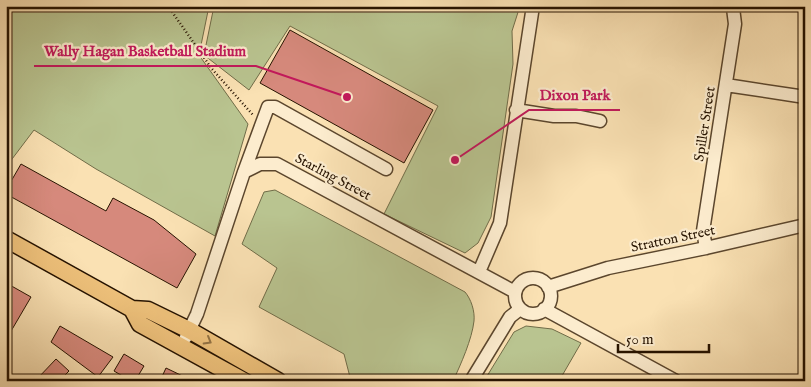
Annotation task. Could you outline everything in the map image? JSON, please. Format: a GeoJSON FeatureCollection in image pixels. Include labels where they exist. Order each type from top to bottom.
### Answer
{"type":"FeatureCollection","features":[{"type":"Feature","properties":{"kind":"main road"},"geometry":{"type":"LineString","coordinates":[[6,240],[132,309],[148,310],[189,330],[278,381]]}},
{"type":"Feature","properties":{"kind":"main road"},"geometry":{"type":"LineString","coordinates":[[132,309],[140,324],[244,381]]}},
{"type":"Feature","properties":{"kind":"street"},"geometry":{"type":"LineString","coordinates":[[478,272],[500,223],[533,6]]}},
{"type":"Feature","properties":{"kind":"street","name":"Spiller Street"},"geometry":{"type":"LineString","coordinates":[[706,248],[703,230],[735,24],[733,8],[730,6]]}},
{"type":"Feature","properties":{"kind":"street"},"geometry":{"type":"LineString","coordinates":[[726,85],[805,97]]}},
{"type":"Feature","properties":{"kind":"street"},"geometry":{"type":"LineString","coordinates":[[182,346],[197,314],[244,172],[268,107],[276,107],[386,169]]}},
{"type":"Feature","properties":{"kind":"street"},"geometry":{"type":"LineString","coordinates":[[516,110],[554,116],[576,116],[600,121]]}},
{"type":"Feature","properties":{"kind":"street","name":"Starling Street"},"geometry":{"type":"LineString","coordinates":[[244,172],[260,164],[277,164],[515,292]]}},
{"type":"Feature","properties":{"kind":"street","name":"Stratton Street"},"geometry":{"type":"LineString","coordinates":[[548,288],[608,268],[805,225]]}},
{"type":"Feature","properties":{"kind":"street"},"geometry":{"type":"LineString","coordinates":[[533,278],[539,280],[548,288],[550,299],[544,310],[535,314],[524,312],[520,309],[515,298],[515,292],[522,282],[533,278]]}},
{"type":"Feature","properties":{"kind":"street"},"geometry":{"type":"LineString","coordinates":[[471,381],[510,317],[520,309]]}},
{"type":"Feature","properties":{"kind":"street"},"geometry":{"type":"LineString","coordinates":[[544,310],[676,381]]}},
{"type":"Feature","properties":{"kind":"path"},"geometry":{"type":"LineString","coordinates":[[168,6],[212,69],[252,113],[263,122]]}},
{"type":"Feature","properties":{"kind":"green space"},"geometry":{"type":"Polygon","coordinates":[[[6,6],[209,6],[199,55],[248,124],[215,236],[96,169],[34,130],[6,167],[6,6]]]}},
{"type":"Feature","properties":{"kind":"green space"},"geometry":{"type":"Polygon","coordinates":[[[214,6],[520,6],[512,31],[513,64],[491,217],[478,243],[465,253],[384,214],[438,106],[290,26],[249,90],[204,55],[214,6]]]}},
{"type":"Feature","properties":{"kind":"green space"},"geometry":{"type":"Polygon","coordinates":[[[275,190],[465,292],[472,305],[474,321],[469,343],[453,381],[351,381],[344,354],[259,307],[277,268],[242,244],[264,192],[275,190]]]}},
{"type":"Feature","properties":{"kind":"green space"},"geometry":{"type":"Polygon","coordinates":[[[526,326],[552,329],[581,343],[559,381],[484,381],[514,332],[526,326]]]}},
{"type":"Feature","properties":{"kind":"building"},"geometry":{"type":"Polygon","coordinates":[[[290,30],[433,110],[404,163],[260,83],[290,30]]]}},
{"type":"Feature","properties":{"kind":"building"},"geometry":{"type":"Polygon","coordinates":[[[21,164],[106,211],[113,198],[154,220],[196,254],[177,288],[6,194],[6,190],[21,164]]]}},
{"type":"Feature","properties":{"kind":"building"},"geometry":{"type":"Polygon","coordinates":[[[8,284],[31,297],[7,338],[6,286],[8,284]]]}},
{"type":"Feature","properties":{"kind":"building"},"geometry":{"type":"Polygon","coordinates":[[[60,326],[113,357],[98,377],[51,342],[60,326]]]}},
{"type":"Feature","properties":{"kind":"building"},"geometry":{"type":"Polygon","coordinates":[[[124,354],[144,366],[135,381],[131,381],[114,371],[124,354]]]}},
{"type":"Feature","properties":{"kind":"building"},"geometry":{"type":"Polygon","coordinates":[[[56,359],[69,371],[61,379],[62,381],[38,381],[37,379],[56,359]]]}},
{"type":"Feature","properties":{"kind":"building"},"geometry":{"type":"Polygon","coordinates":[[[166,368],[193,381],[160,381],[166,368]]]}},
{"type":"Feature","properties":{"kind":"place","name":"Wally Hagan Basketball Stadium"},"geometry":{"type":"Point","coordinates":[347,97]}},
{"type":"Feature","properties":{"kind":"place","name":"Dixon Park"},"geometry":{"type":"Point","coordinates":[455,160]}}]}
